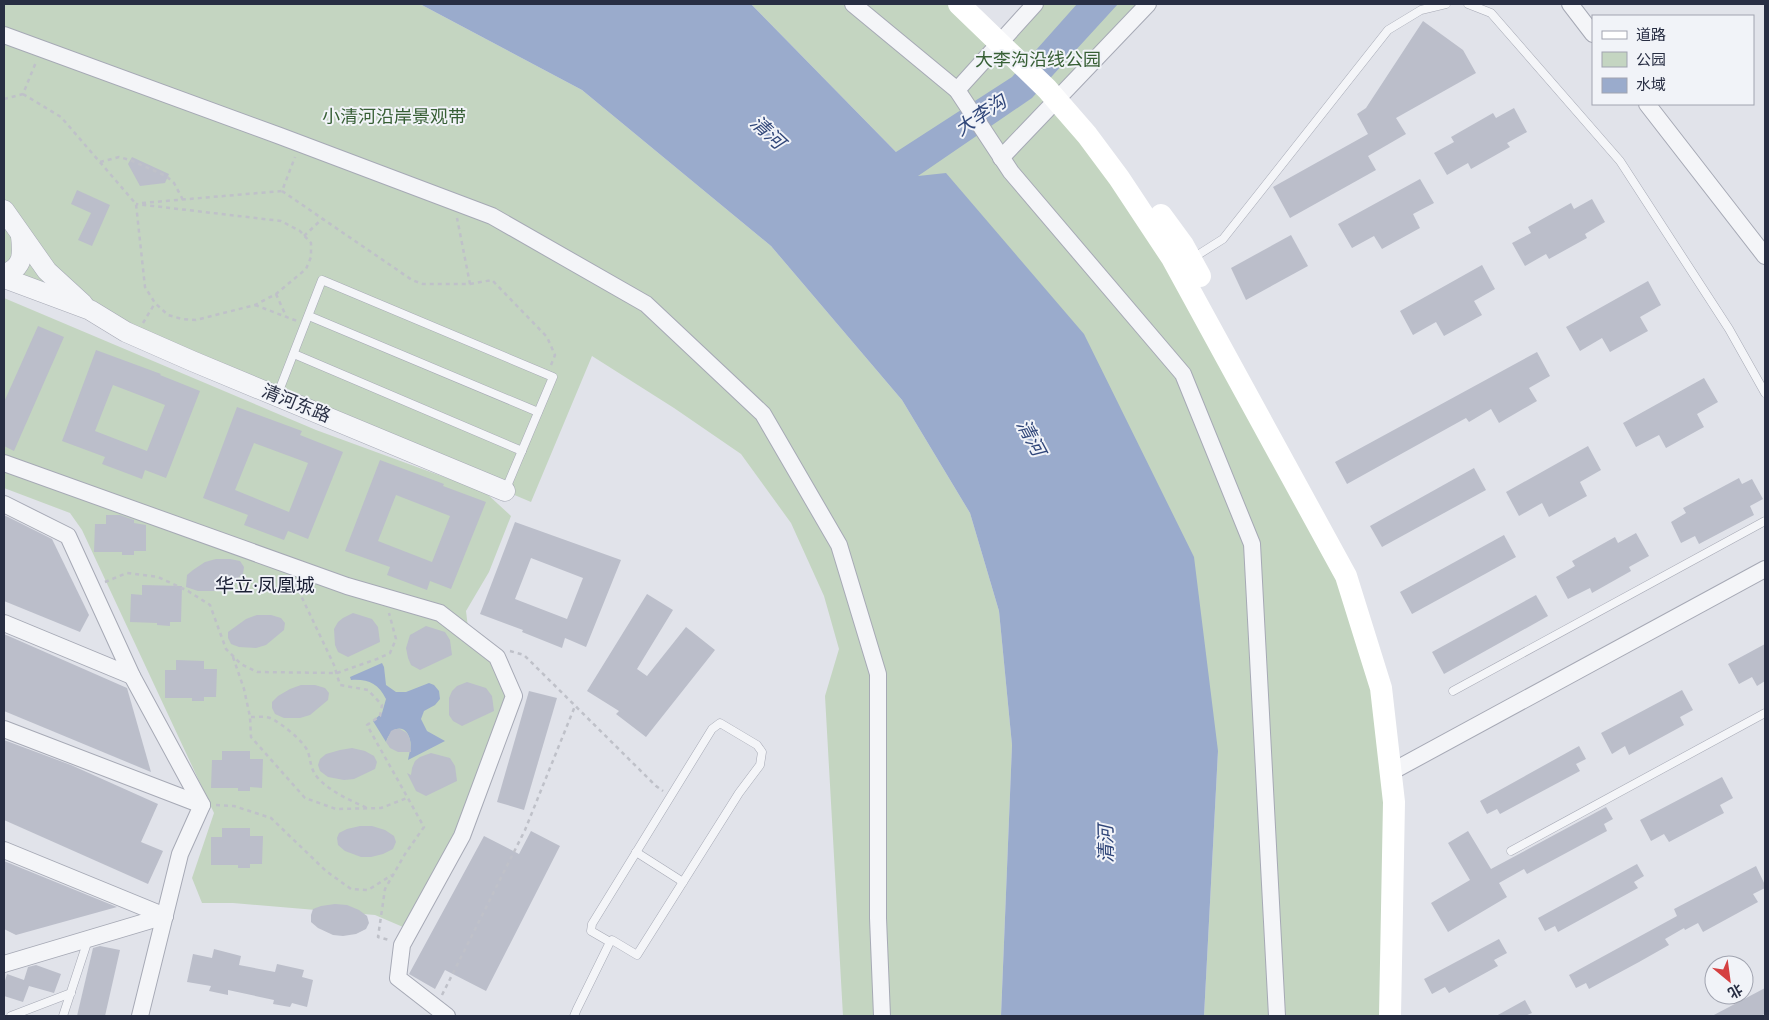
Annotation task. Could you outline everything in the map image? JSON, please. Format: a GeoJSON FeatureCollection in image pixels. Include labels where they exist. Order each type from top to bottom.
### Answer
{"type":"FeatureCollection","features":[{"type":"Feature","properties":{"kind":"main road"},"geometry":{"type":"LineString","coordinates":[[959,4],[1008,41]]}},
{"type":"Feature","properties":{"kind":"main road"},"geometry":{"type":"LineString","coordinates":[[978,4],[1008,41],[1056,91],[1097,129],[1183,245],[1358,569],[1394,684],[1396,770],[1390,1016]]}},
{"type":"Feature","properties":{"kind":"main road"},"geometry":{"type":"LineString","coordinates":[[1056,91],[1119,178],[1172,258],[1346,576],[1381,688],[1396,770],[1406,812],[1403,1016]]}},
{"type":"Feature","properties":{"kind":"street"},"geometry":{"type":"LineString","coordinates":[[853,4],[960,95],[1011,172],[1183,374],[1252,544],[1277,1016]]}},
{"type":"Feature","properties":{"kind":"street"},"geometry":{"type":"LineString","coordinates":[[960,95],[1008,41],[1035,4]]}},
{"type":"Feature","properties":{"kind":"street"},"geometry":{"type":"LineString","coordinates":[[999,154],[1056,91],[1148,4]]}},
{"type":"Feature","properties":{"kind":"street"},"geometry":{"type":"LineString","coordinates":[[1570,4],[1592,33]]}},
{"type":"Feature","properties":{"kind":"street"},"geometry":{"type":"LineString","coordinates":[[4,35],[300,143],[492,216],[646,304],[763,414],[839,545],[878,674],[878,918],[882,1016]]}},
{"type":"Feature","properties":{"kind":"street"},"geometry":{"type":"LineString","coordinates":[[1648,105],[1765,256]]}},
{"type":"Feature","properties":{"kind":"street","name":"清河东路"},"geometry":{"type":"LineString","coordinates":[[4,210],[47,271],[90,310]]}},
{"type":"Feature","properties":{"kind":"street"},"geometry":{"type":"LineString","coordinates":[[4,274],[16,267],[23,255],[21,236]]}},
{"type":"Feature","properties":{"kind":"street","name":"清河东路"},"geometry":{"type":"LineString","coordinates":[[4,278],[90,310],[136,336],[505,490]]}},
{"type":"Feature","properties":{"kind":"street"},"geometry":{"type":"LineString","coordinates":[[4,463],[347,586],[440,613],[497,657],[514,696],[462,836],[402,945],[398,978],[441,1012]]}},
{"type":"Feature","properties":{"kind":"street"},"geometry":{"type":"LineString","coordinates":[[4,504],[68,536],[132,676],[202,805]]}},
{"type":"Feature","properties":{"kind":"street"},"geometry":{"type":"LineString","coordinates":[[1396,770],[1765,569]]}},
{"type":"Feature","properties":{"kind":"street"},"geometry":{"type":"LineString","coordinates":[[4,623],[132,676]]}},
{"type":"Feature","properties":{"kind":"street"},"geometry":{"type":"LineString","coordinates":[[4,729],[202,805]]}},
{"type":"Feature","properties":{"kind":"street"},"geometry":{"type":"LineString","coordinates":[[140,1016],[180,854],[202,805]]}},
{"type":"Feature","properties":{"kind":"street"},"geometry":{"type":"LineString","coordinates":[[4,850],[165,916]]}},
{"type":"Feature","properties":{"kind":"street"},"geometry":{"type":"LineString","coordinates":[[9,960],[165,916]]}},
{"type":"Feature","properties":{"kind":"lane"},"geometry":{"type":"LineString","coordinates":[[1191,259],[1223,240],[1388,30],[1421,10],[1446,4]]}},
{"type":"Feature","properties":{"kind":"lane"},"geometry":{"type":"LineString","coordinates":[[1468,4],[1491,13],[1620,161],[1730,329],[1765,393]]}},
{"type":"Feature","properties":{"kind":"lane"},"geometry":{"type":"LineString","coordinates":[[277,396],[322,280],[553,377],[505,490]]}},
{"type":"Feature","properties":{"kind":"lane"},"geometry":{"type":"LineString","coordinates":[[309,316],[538,412]]}},
{"type":"Feature","properties":{"kind":"lane"},"geometry":{"type":"LineString","coordinates":[[294,354],[522,451]]}},
{"type":"Feature","properties":{"kind":"lane"},"geometry":{"type":"LineString","coordinates":[[1453,691],[1765,521]]}},
{"type":"Feature","properties":{"kind":"lane"},"geometry":{"type":"LineString","coordinates":[[1511,851],[1765,713]]}},
{"type":"Feature","properties":{"kind":"lane"},"geometry":{"type":"LineString","coordinates":[[720,723],[757,745],[762,752],[760,766],[739,793],[637,955],[612,940],[610,942],[591,931],[592,924],[671,796],[712,729],[720,723]]}},
{"type":"Feature","properties":{"kind":"lane"},"geometry":{"type":"LineString","coordinates":[[636,852],[683,882]]}},
{"type":"Feature","properties":{"kind":"lane"},"geometry":{"type":"LineString","coordinates":[[574,1016],[610,942]]}},
{"type":"Feature","properties":{"kind":"lane"},"geometry":{"type":"LineString","coordinates":[[63,1016],[86,946]]}},
{"type":"Feature","properties":{"kind":"lane"},"geometry":{"type":"LineString","coordinates":[[11,1016],[71,993]]}},
{"type":"Feature","properties":{"kind":"path"},"geometry":{"type":"LineString","coordinates":[[22,94],[42,49]]}},
{"type":"Feature","properties":{"kind":"path"},"geometry":{"type":"LineString","coordinates":[[4,99],[22,94],[61,117],[136,204],[145,287],[155,303],[168,315],[196,320],[255,305],[276,294],[306,269],[311,257],[311,243],[300,231],[281,221],[136,204]]}},
{"type":"Feature","properties":{"kind":"path"},"geometry":{"type":"LineString","coordinates":[[282,191],[300,143]]}},
{"type":"Feature","properties":{"kind":"path"},"geometry":{"type":"LineString","coordinates":[[100,162],[119,157],[166,176],[174,183],[183,200]]}},
{"type":"Feature","properties":{"kind":"path"},"geometry":{"type":"LineString","coordinates":[[136,204],[282,191],[412,280],[423,284],[470,284],[492,280],[547,337],[555,355],[548,375]]}},
{"type":"Feature","properties":{"kind":"path"},"geometry":{"type":"LineString","coordinates":[[453,201],[470,284]]}},
{"type":"Feature","properties":{"kind":"path"},"geometry":{"type":"LineString","coordinates":[[304,236],[322,219]]}},
{"type":"Feature","properties":{"kind":"path"},"geometry":{"type":"LineString","coordinates":[[276,294],[286,317]]}},
{"type":"Feature","properties":{"kind":"path"},"geometry":{"type":"LineString","coordinates":[[136,336],[155,303]]}},
{"type":"Feature","properties":{"kind":"path"},"geometry":{"type":"LineString","coordinates":[[255,305],[305,324]]}},
{"type":"Feature","properties":{"kind":"path"},"geometry":{"type":"LineString","coordinates":[[285,564],[334,666],[340,685],[368,690],[382,705],[380,716],[368,725],[424,827],[385,890],[378,936],[402,945]]}},
{"type":"Feature","properties":{"kind":"path"},"geometry":{"type":"LineString","coordinates":[[92,588],[127,573],[158,577],[188,591],[210,605],[226,649],[241,664],[257,672],[336,673],[390,653],[396,639],[385,597]]}},
{"type":"Feature","properties":{"kind":"path"},"geometry":{"type":"LineString","coordinates":[[497,657],[509,651],[524,656],[656,786],[671,796]]}},
{"type":"Feature","properties":{"kind":"path"},"geometry":{"type":"LineString","coordinates":[[233,656],[244,688],[250,717],[251,737],[305,798],[336,809],[381,808],[408,798]]}},
{"type":"Feature","properties":{"kind":"path"},"geometry":{"type":"LineString","coordinates":[[441,1012],[525,830],[575,706]]}},
{"type":"Feature","properties":{"kind":"path"},"geometry":{"type":"LineString","coordinates":[[250,717],[270,718],[294,735],[308,752],[309,763],[316,776],[327,786],[368,808]]}},
{"type":"Feature","properties":{"kind":"path"},"geometry":{"type":"LineString","coordinates":[[202,805],[234,806],[271,818],[326,871],[351,889],[368,890],[394,874]]}},
{"type":"Feature","properties":{"kind":"green space","name":"小清河沿岸景观带"},"geometry":{"type":"Polygon","coordinates":[[[4,4],[420,4],[582,90],[771,246],[902,400],[970,513],[999,611],[1012,745],[1001,1016],[843,1016],[825,696],[839,649],[824,596],[791,523],[741,454],[674,408],[592,356],[531,502],[4,278],[4,4]]]}},
{"type":"Feature","properties":{"kind":"green space","name":"大李沟沿线公园"},"geometry":{"type":"Polygon","coordinates":[[[751,4],[959,4],[1000,42],[1035,4],[1148,4],[1066,100],[1352,573],[1373,686],[1383,777],[1397,1016],[1204,1016],[1218,751],[917,176],[896,152],[751,4]]]}},
{"type":"Feature","properties":{"kind":"green space"},"geometry":{"type":"Polygon","coordinates":[[[4,298],[316,430],[485,492],[511,516],[489,572],[466,611],[469,636],[497,657],[514,696],[462,836],[410,930],[375,915],[233,903],[202,903],[192,878],[214,813],[82,530],[70,513],[4,488],[4,298]]]}},
{"type":"Feature","properties":{"kind":"water"},"geometry":{"type":"Polygon","coordinates":[[[420,4],[751,4],[896,152],[1012,77],[1077,4],[1118,4],[1032,98],[918,176],[946,173],[1084,334],[1194,557],[1218,751],[1204,1016],[1001,1016],[1012,745],[999,611],[970,513],[902,400],[771,246],[582,90],[420,4]]]}},
{"type":"Feature","properties":{"kind":"water"},"geometry":{"type":"Polygon","coordinates":[[[382,663],[386,685],[396,692],[406,692],[429,683],[434,685],[439,691],[440,699],[435,705],[424,711],[421,719],[427,731],[445,741],[408,760],[411,742],[405,731],[402,729],[395,730],[386,742],[373,721],[382,713],[386,699],[380,689],[367,681],[351,680],[350,677],[382,663]]]}},
{"type":"Feature","properties":{"kind":"building"},"geometry":{"type":"Polygon","coordinates":[[[1423,21],[1463,50],[1476,73],[1396,118],[1406,134],[1368,156],[1376,170],[1290,218],[1273,187],[1368,134],[1357,114],[1366,108],[1423,21]]]}},
{"type":"Feature","properties":{"kind":"building"},"geometry":{"type":"Polygon","coordinates":[[[1514,108],[1527,132],[1507,143],[1510,147],[1471,169],[1468,163],[1447,175],[1434,153],[1454,142],[1451,137],[1493,113],[1496,118],[1514,108]]]}},
{"type":"Feature","properties":{"kind":"building"},"geometry":{"type":"Polygon","coordinates":[[[132,157],[169,174],[165,183],[140,186],[128,164],[132,157]]]}},
{"type":"Feature","properties":{"kind":"building"},"geometry":{"type":"Polygon","coordinates":[[[1420,179],[1434,203],[1413,214],[1420,228],[1382,249],[1374,236],[1352,248],[1338,224],[1420,179]]]}},
{"type":"Feature","properties":{"kind":"building"},"geometry":{"type":"Polygon","coordinates":[[[77,190],[110,205],[92,246],[78,240],[91,213],[71,204],[77,190]]]}},
{"type":"Feature","properties":{"kind":"building"},"geometry":{"type":"Polygon","coordinates":[[[1592,199],[1605,222],[1585,234],[1587,238],[1549,259],[1546,254],[1525,266],[1512,243],[1531,233],[1528,227],[1571,203],[1574,209],[1592,199]]]}},
{"type":"Feature","properties":{"kind":"building"},"geometry":{"type":"Polygon","coordinates":[[[1291,235],[1308,266],[1246,300],[1231,268],[1291,235]]]}},
{"type":"Feature","properties":{"kind":"building"},"geometry":{"type":"Polygon","coordinates":[[[1482,265],[1495,289],[1474,301],[1482,315],[1444,336],[1436,322],[1413,335],[1400,311],[1482,265]]]}},
{"type":"Feature","properties":{"kind":"building"},"geometry":{"type":"Polygon","coordinates":[[[1648,281],[1661,305],[1640,317],[1648,331],[1610,352],[1602,338],[1580,351],[1566,327],[1648,281]]]}},
{"type":"Feature","properties":{"kind":"building"},"geometry":{"type":"Polygon","coordinates":[[[38,326],[64,337],[14,451],[4,446],[4,402],[38,326]]]}},
{"type":"Feature","properties":{"kind":"building"},"geometry":{"type":"Polygon","coordinates":[[[96,350],[161,374],[200,391],[166,478],[145,470],[142,479],[102,464],[105,457],[62,441],[96,350]],[[113,385],[95,431],[147,451],[165,405],[113,385]]]}},
{"type":"Feature","properties":{"kind":"building"},"geometry":{"type":"Polygon","coordinates":[[[1537,352],[1550,376],[1529,388],[1537,401],[1499,423],[1491,409],[1469,422],[1466,418],[1347,484],[1335,462],[1537,352]]]}},
{"type":"Feature","properties":{"kind":"building"},"geometry":{"type":"Polygon","coordinates":[[[1704,378],[1718,402],[1697,414],[1704,427],[1666,448],[1659,435],[1636,447],[1623,423],[1704,378]]]}},
{"type":"Feature","properties":{"kind":"building"},"geometry":{"type":"Polygon","coordinates":[[[237,407],[302,431],[300,435],[343,452],[308,539],[288,531],[284,540],[244,525],[248,515],[203,498],[237,407]],[[254,443],[235,490],[289,512],[308,463],[254,443]]]}},
{"type":"Feature","properties":{"kind":"building"},"geometry":{"type":"Polygon","coordinates":[[[1588,446],[1601,470],[1580,482],[1587,496],[1549,517],[1542,503],[1519,516],[1506,492],[1588,446]]]}},
{"type":"Feature","properties":{"kind":"building"},"geometry":{"type":"Polygon","coordinates":[[[380,460],[486,502],[451,589],[430,581],[427,590],[387,575],[390,567],[345,551],[380,460]],[[396,495],[378,541],[432,562],[450,516],[396,495]]]}},
{"type":"Feature","properties":{"kind":"building"},"geometry":{"type":"Polygon","coordinates":[[[1474,468],[1486,490],[1382,547],[1370,526],[1474,468]]]}},
{"type":"Feature","properties":{"kind":"building"},"geometry":{"type":"Polygon","coordinates":[[[1739,478],[1742,484],[1752,479],[1763,499],[1750,506],[1754,515],[1699,544],[1695,536],[1681,543],[1671,522],[1686,513],[1683,508],[1739,478]]]}},
{"type":"Feature","properties":{"kind":"building"},"geometry":{"type":"Polygon","coordinates":[[[4,515],[52,539],[89,615],[80,632],[4,601],[4,515]]]}},
{"type":"Feature","properties":{"kind":"building"},"geometry":{"type":"Polygon","coordinates":[[[106,515],[120,515],[134,520],[134,523],[146,525],[146,551],[134,551],[134,555],[122,555],[122,552],[94,552],[95,524],[106,524],[106,515]]]}},
{"type":"Feature","properties":{"kind":"building"},"geometry":{"type":"Polygon","coordinates":[[[515,522],[621,560],[586,647],[565,638],[562,648],[522,632],[523,630],[480,614],[515,522]],[[531,558],[515,599],[567,619],[583,578],[531,558]]]}},
{"type":"Feature","properties":{"kind":"building"},"geometry":{"type":"Polygon","coordinates":[[[1636,533],[1649,556],[1629,567],[1631,571],[1592,593],[1590,588],[1568,599],[1556,577],[1575,566],[1572,561],[1615,537],[1618,543],[1636,533]]]}},
{"type":"Feature","properties":{"kind":"building"},"geometry":{"type":"Polygon","coordinates":[[[1504,535],[1516,557],[1412,614],[1400,592],[1504,535]]]}},
{"type":"Feature","properties":{"kind":"building"},"geometry":{"type":"Polygon","coordinates":[[[216,559],[240,561],[244,567],[243,574],[225,588],[215,591],[198,591],[186,587],[187,575],[205,562],[216,559]]]}},
{"type":"Feature","properties":{"kind":"building"},"geometry":{"type":"Polygon","coordinates":[[[142,585],[182,586],[181,622],[170,622],[170,626],[157,625],[157,623],[130,622],[131,594],[142,595],[142,585]]]}},
{"type":"Feature","properties":{"kind":"building"},"geometry":{"type":"Polygon","coordinates":[[[647,594],[673,610],[637,669],[647,676],[686,627],[715,650],[646,737],[616,714],[619,711],[587,691],[647,594]]]}},
{"type":"Feature","properties":{"kind":"building"},"geometry":{"type":"Polygon","coordinates":[[[1536,595],[1548,616],[1444,674],[1432,652],[1536,595]]]}},
{"type":"Feature","properties":{"kind":"building"},"geometry":{"type":"Polygon","coordinates":[[[353,613],[372,619],[378,627],[380,642],[348,657],[338,652],[335,645],[334,629],[338,622],[353,613]]]}},
{"type":"Feature","properties":{"kind":"building"},"geometry":{"type":"Polygon","coordinates":[[[257,615],[271,615],[281,618],[285,623],[284,630],[266,645],[256,648],[239,647],[231,644],[228,632],[246,619],[257,615]]]}},
{"type":"Feature","properties":{"kind":"building"},"geometry":{"type":"Polygon","coordinates":[[[426,626],[445,632],[450,640],[452,655],[420,670],[411,665],[406,648],[410,635],[426,626]]]}},
{"type":"Feature","properties":{"kind":"building"},"geometry":{"type":"Polygon","coordinates":[[[4,634],[127,688],[151,772],[4,711],[4,634]]]}},
{"type":"Feature","properties":{"kind":"building"},"geometry":{"type":"Polygon","coordinates":[[[1765,644],[1765,681],[1757,686],[1752,677],[1739,684],[1728,664],[1765,644]]]}},
{"type":"Feature","properties":{"kind":"building"},"geometry":{"type":"Polygon","coordinates":[[[176,660],[204,661],[204,669],[217,669],[216,697],[204,697],[204,701],[192,701],[192,698],[165,698],[165,670],[176,670],[176,660]]]}},
{"type":"Feature","properties":{"kind":"building"},"geometry":{"type":"Polygon","coordinates":[[[467,682],[486,688],[492,696],[494,711],[462,726],[453,721],[449,715],[449,698],[457,686],[467,682]]]}},
{"type":"Feature","properties":{"kind":"building"},"geometry":{"type":"Polygon","coordinates":[[[301,685],[315,685],[325,688],[329,693],[328,700],[310,715],[300,718],[284,718],[275,714],[272,702],[278,696],[301,685]]]}},
{"type":"Feature","properties":{"kind":"building"},"geometry":{"type":"Polygon","coordinates":[[[1682,690],[1693,710],[1680,717],[1684,725],[1629,755],[1625,746],[1612,754],[1601,733],[1682,690]]]}},
{"type":"Feature","properties":{"kind":"building"},"geometry":{"type":"Polygon","coordinates":[[[529,691],[557,698],[524,810],[497,802],[529,691]]]}},
{"type":"Feature","properties":{"kind":"building"},"geometry":{"type":"Polygon","coordinates":[[[400,729],[407,733],[410,739],[411,752],[398,752],[390,748],[386,742],[391,731],[400,729]]]}},
{"type":"Feature","properties":{"kind":"building"},"geometry":{"type":"Polygon","coordinates":[[[4,740],[71,765],[158,804],[141,842],[163,851],[148,884],[4,820],[4,740]]]}},
{"type":"Feature","properties":{"kind":"building"},"geometry":{"type":"Polygon","coordinates":[[[1579,746],[1586,759],[1576,764],[1580,771],[1500,814],[1497,809],[1487,814],[1480,801],[1579,746]]]}},
{"type":"Feature","properties":{"kind":"building"},"geometry":{"type":"Polygon","coordinates":[[[352,748],[365,751],[374,756],[377,762],[375,769],[354,779],[344,780],[328,777],[320,771],[318,765],[320,759],[326,754],[352,748]]]}},
{"type":"Feature","properties":{"kind":"building"},"geometry":{"type":"Polygon","coordinates":[[[222,751],[250,751],[250,759],[263,759],[262,788],[250,787],[250,791],[238,791],[238,788],[211,788],[212,760],[222,760],[222,751]]]}},
{"type":"Feature","properties":{"kind":"building"},"geometry":{"type":"Polygon","coordinates":[[[431,753],[450,758],[455,766],[457,781],[426,796],[416,791],[407,773],[411,775],[415,761],[431,753]]]}},
{"type":"Feature","properties":{"kind":"building"},"geometry":{"type":"Polygon","coordinates":[[[1722,777],[1733,798],[1720,805],[1724,813],[1669,842],[1664,834],[1651,841],[1640,820],[1722,777]]]}},
{"type":"Feature","properties":{"kind":"building"},"geometry":{"type":"Polygon","coordinates":[[[1606,807],[1613,819],[1604,824],[1607,831],[1527,874],[1524,869],[1499,883],[1507,897],[1448,932],[1431,903],[1470,880],[1448,843],[1468,831],[1491,869],[1606,807]]]}},
{"type":"Feature","properties":{"kind":"building"},"geometry":{"type":"Polygon","coordinates":[[[360,826],[372,826],[385,830],[394,836],[396,842],[393,849],[371,857],[361,857],[345,851],[338,845],[337,838],[339,833],[360,826]]]}},
{"type":"Feature","properties":{"kind":"building"},"geometry":{"type":"Polygon","coordinates":[[[222,828],[250,828],[250,836],[263,836],[262,864],[250,864],[250,868],[238,868],[238,865],[211,865],[211,837],[222,837],[222,828]]]}},
{"type":"Feature","properties":{"kind":"building"},"geometry":{"type":"Polygon","coordinates":[[[531,831],[560,846],[486,991],[445,970],[435,989],[409,974],[484,836],[519,854],[531,831]]]}},
{"type":"Feature","properties":{"kind":"building"},"geometry":{"type":"Polygon","coordinates":[[[4,861],[117,907],[16,935],[4,929],[4,861]]]}},
{"type":"Feature","properties":{"kind":"building"},"geometry":{"type":"Polygon","coordinates":[[[1637,864],[1644,876],[1634,882],[1638,888],[1558,932],[1555,926],[1545,931],[1538,918],[1637,864]]]}},
{"type":"Feature","properties":{"kind":"building"},"geometry":{"type":"Polygon","coordinates":[[[1756,866],[1765,885],[1765,888],[1753,894],[1758,902],[1703,932],[1698,923],[1685,930],[1684,928],[1665,939],[1669,945],[1639,962],[1589,989],[1586,983],[1576,988],[1569,975],[1677,916],[1674,909],[1756,866]]]}},
{"type":"Feature","properties":{"kind":"building"},"geometry":{"type":"Polygon","coordinates":[[[335,904],[347,905],[367,916],[369,923],[366,929],[356,934],[333,935],[318,928],[311,922],[313,909],[335,904]]]}},
{"type":"Feature","properties":{"kind":"building"},"geometry":{"type":"Polygon","coordinates":[[[1499,939],[1507,953],[1494,960],[1498,966],[1449,993],[1445,987],[1432,994],[1424,979],[1499,939]]]}},
{"type":"Feature","properties":{"kind":"building"},"geometry":{"type":"Polygon","coordinates":[[[100,946],[120,950],[105,1016],[77,1016],[93,948],[100,946]]]}},
{"type":"Feature","properties":{"kind":"building"},"geometry":{"type":"Polygon","coordinates":[[[214,949],[241,956],[239,965],[275,972],[277,964],[304,970],[302,977],[313,980],[307,1007],[292,1003],[290,1007],[273,1004],[274,1000],[228,990],[228,995],[209,991],[211,986],[187,982],[193,954],[212,958],[214,949]]]}},
{"type":"Feature","properties":{"kind":"building"},"geometry":{"type":"Polygon","coordinates":[[[36,965],[61,974],[54,993],[29,986],[23,1002],[4,996],[4,984],[7,974],[24,980],[28,967],[36,965]]]}},
{"type":"Feature","properties":{"kind":"building"},"geometry":{"type":"Polygon","coordinates":[[[1765,988],[1765,1014],[1760,1016],[1712,1016],[1733,1005],[1754,1005],[1754,994],[1765,988]]]}},
{"type":"Feature","properties":{"kind":"building"},"geometry":{"type":"Polygon","coordinates":[[[1525,1000],[1532,1013],[1525,1016],[1496,1016],[1525,1000]]]}},
{"type":"Feature","properties":{"kind":"district","name":"华立·凤凰城"},"geometry":{"type":"Point","coordinates":[265,586]}},
{"type":"Feature","properties":{"kind":"water label","name":"大李沟"},"geometry":{"type":"Point","coordinates":[981,116]}},
{"type":"Feature","properties":{"kind":"water label","name":"清河"},"geometry":{"type":"Point","coordinates":[767,133]}},
{"type":"Feature","properties":{"kind":"water label","name":"清河"},"geometry":{"type":"Point","coordinates":[1030,438]}},
{"type":"Feature","properties":{"kind":"water label","name":"清河"},"geometry":{"type":"Point","coordinates":[1107,844]}}]}
